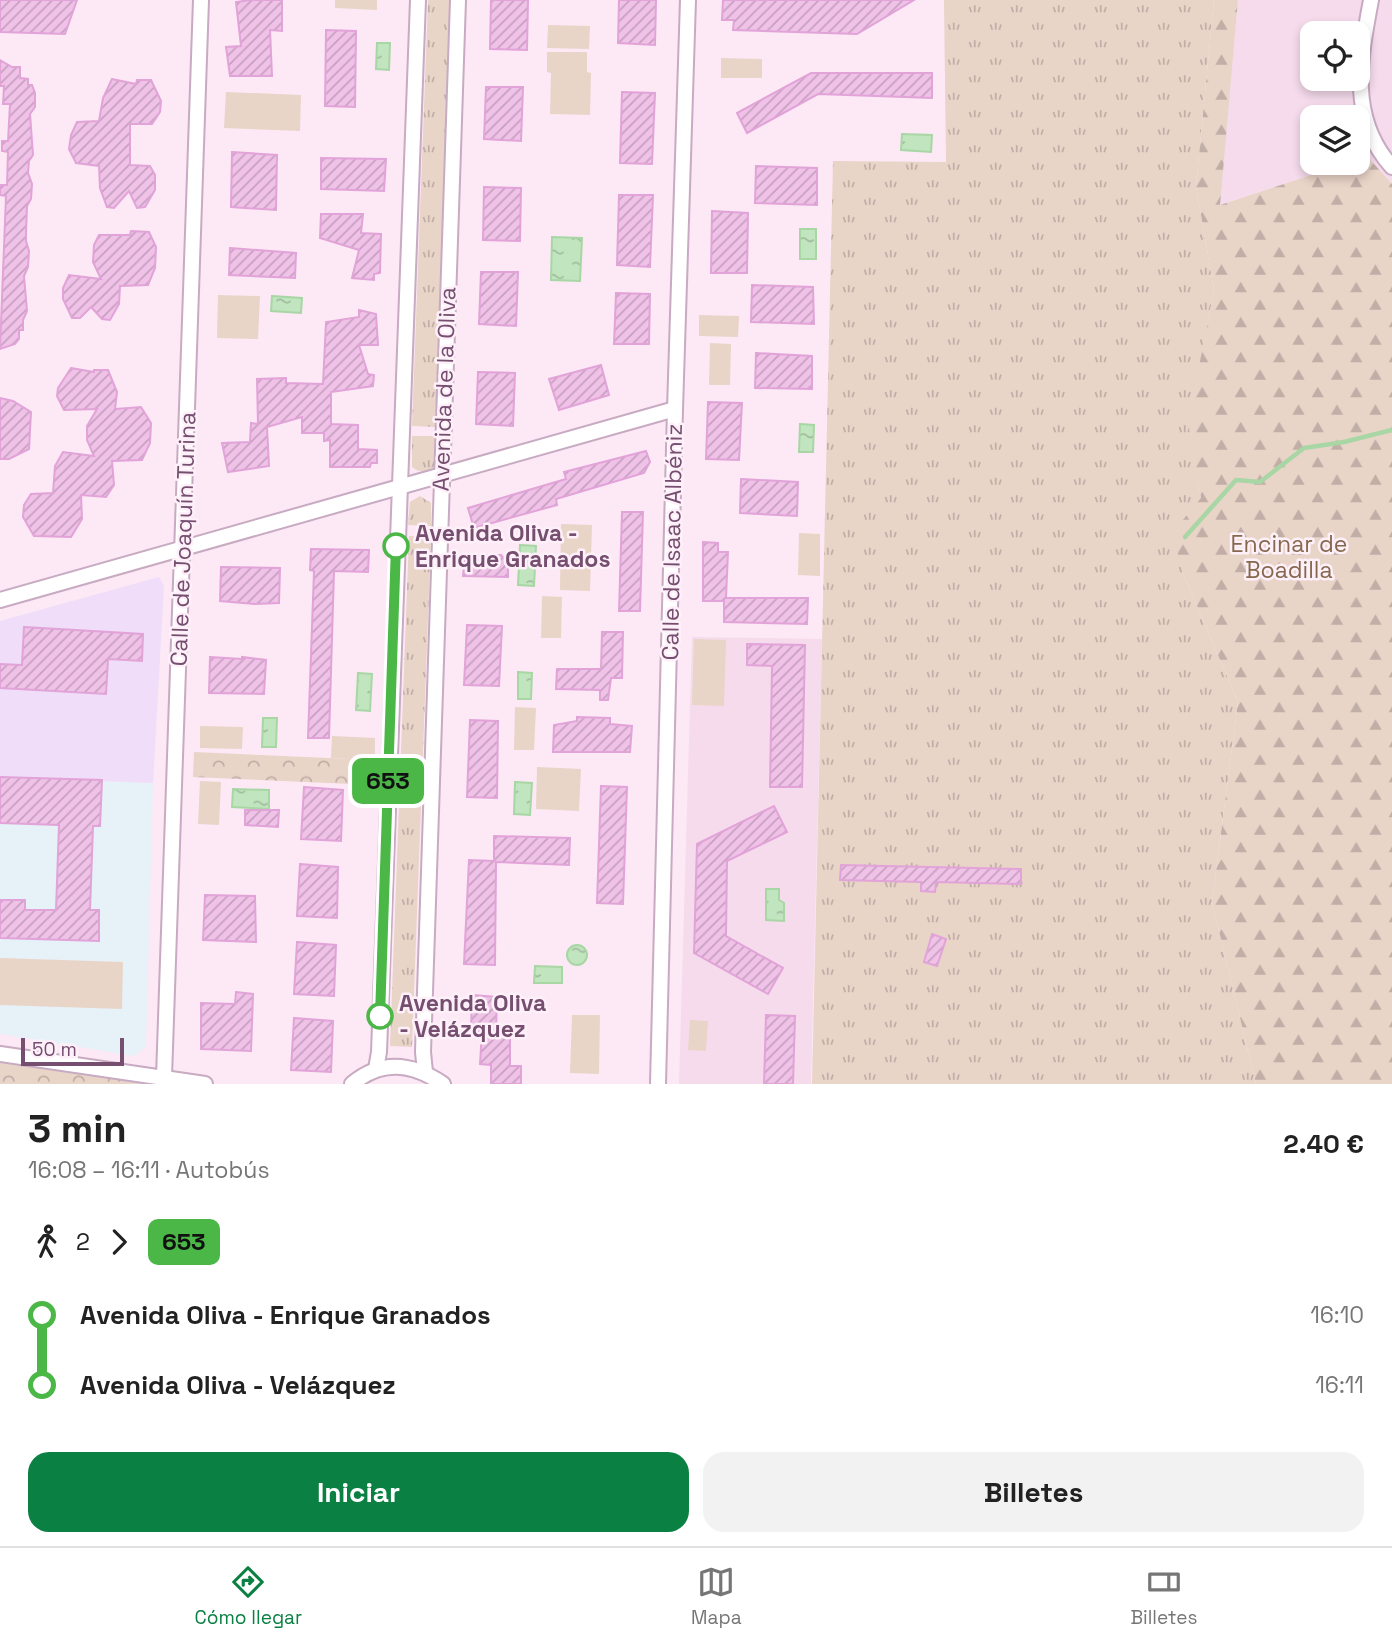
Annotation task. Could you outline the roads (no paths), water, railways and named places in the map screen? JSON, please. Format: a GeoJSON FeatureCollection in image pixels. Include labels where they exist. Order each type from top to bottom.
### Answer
{"type":"FeatureCollection","features":[{"type":"Feature","properties":{"kind":"street","name":"Calle de Joaquín Turina"},"geometry":{"type":"LineString","coordinates":[[164,1077],[201,0]]}},
{"type":"Feature","properties":{"kind":"street","name":"Avenida de la Oliva"},"geometry":{"type":"LineString","coordinates":[[376,1069],[379,1052],[418,0]]}},
{"type":"Feature","properties":{"kind":"street","name":"Avenida de la Oliva"},"geometry":{"type":"LineString","coordinates":[[425,1072],[423,1052],[458,0]]}},
{"type":"Feature","properties":{"kind":"street","name":"Calle de Isaac Albéniz"},"geometry":{"type":"LineString","coordinates":[[658,1084],[688,0]]}},
{"type":"Feature","properties":{"kind":"street"},"geometry":{"type":"LineString","coordinates":[[1371,0],[1360,78],[1361,104],[1367,128],[1379,153],[1392,167]]}},
{"type":"Feature","properties":{"kind":"street"},"geometry":{"type":"LineString","coordinates":[[0,600],[675,409]]}},
{"type":"Feature","properties":{"kind":"street"},"geometry":{"type":"LineString","coordinates":[[0,1054],[205,1084]]}},
{"type":"Feature","properties":{"kind":"street"},"geometry":{"type":"LineString","coordinates":[[352,1084],[376,1069],[401,1066],[425,1072],[443,1084]]}},
{"type":"Feature","properties":{"kind":"water"},"geometry":{"type":"Polygon","coordinates":[[[377,43],[390,43],[389,70],[376,69],[377,43]]]}},
{"type":"Feature","properties":{"kind":"water"},"geometry":{"type":"Polygon","coordinates":[[[902,134],[932,135],[931,152],[901,150],[902,134]]]}},
{"type":"Feature","properties":{"kind":"water"},"geometry":{"type":"Polygon","coordinates":[[[800,229],[816,229],[816,259],[800,259],[800,229]]]}},
{"type":"Feature","properties":{"kind":"water"},"geometry":{"type":"Polygon","coordinates":[[[552,237],[582,238],[580,281],[551,280],[552,237]]]}},
{"type":"Feature","properties":{"kind":"water"},"geometry":{"type":"Polygon","coordinates":[[[272,296],[302,298],[301,313],[271,311],[272,296]]]}},
{"type":"Feature","properties":{"kind":"water"},"geometry":{"type":"Polygon","coordinates":[[[800,424],[814,425],[813,452],[799,452],[800,424]]]}},
{"type":"Feature","properties":{"kind":"water"},"geometry":{"type":"Polygon","coordinates":[[[520,545],[536,546],[534,586],[518,585],[520,545]]]}},
{"type":"Feature","properties":{"kind":"water"},"geometry":{"type":"Polygon","coordinates":[[[518,672],[532,673],[531,699],[518,699],[518,672]]]}},
{"type":"Feature","properties":{"kind":"water"},"geometry":{"type":"Polygon","coordinates":[[[358,673],[372,674],[370,711],[356,710],[358,673]]]}},
{"type":"Feature","properties":{"kind":"water"},"geometry":{"type":"Polygon","coordinates":[[[263,718],[277,718],[276,747],[262,747],[263,718]]]}},
{"type":"Feature","properties":{"kind":"water"},"geometry":{"type":"Polygon","coordinates":[[[515,782],[532,783],[530,815],[514,814],[515,782]]]}},
{"type":"Feature","properties":{"kind":"water"},"geometry":{"type":"Polygon","coordinates":[[[233,789],[269,790],[269,809],[232,807],[233,789]]]}},
{"type":"Feature","properties":{"kind":"water"},"geometry":{"type":"Polygon","coordinates":[[[766,889],[779,889],[779,900],[784,903],[784,921],[766,920],[766,889]]]}},
{"type":"Feature","properties":{"kind":"water"},"geometry":{"type":"Polygon","coordinates":[[[577,945],[584,948],[587,955],[584,962],[577,965],[570,962],[567,955],[570,948],[577,945]]]}},
{"type":"Feature","properties":{"kind":"water"},"geometry":{"type":"Polygon","coordinates":[[[535,966],[562,967],[562,983],[534,983],[535,966]]]}},
{"type":"Feature","properties":{"kind":"waterway"},"geometry":{"type":"LineString","coordinates":[[1185,537],[1236,480],[1260,482],[1304,448],[1344,442],[1392,430]]}},
{"type":"Feature","properties":{"kind":"place","name":"Avenida Oliva - Enrique Granados"},"geometry":{"type":"Point","coordinates":[396,546]}},
{"type":"Feature","properties":{"kind":"place","name":"Avenida Oliva - Velázquez"},"geometry":{"type":"Point","coordinates":[380,1016]}},
{"type":"Feature","properties":{"kind":"park label","name":"Encinar de Boadilla"},"geometry":{"type":"Point","coordinates":[1289,557]}}]}
